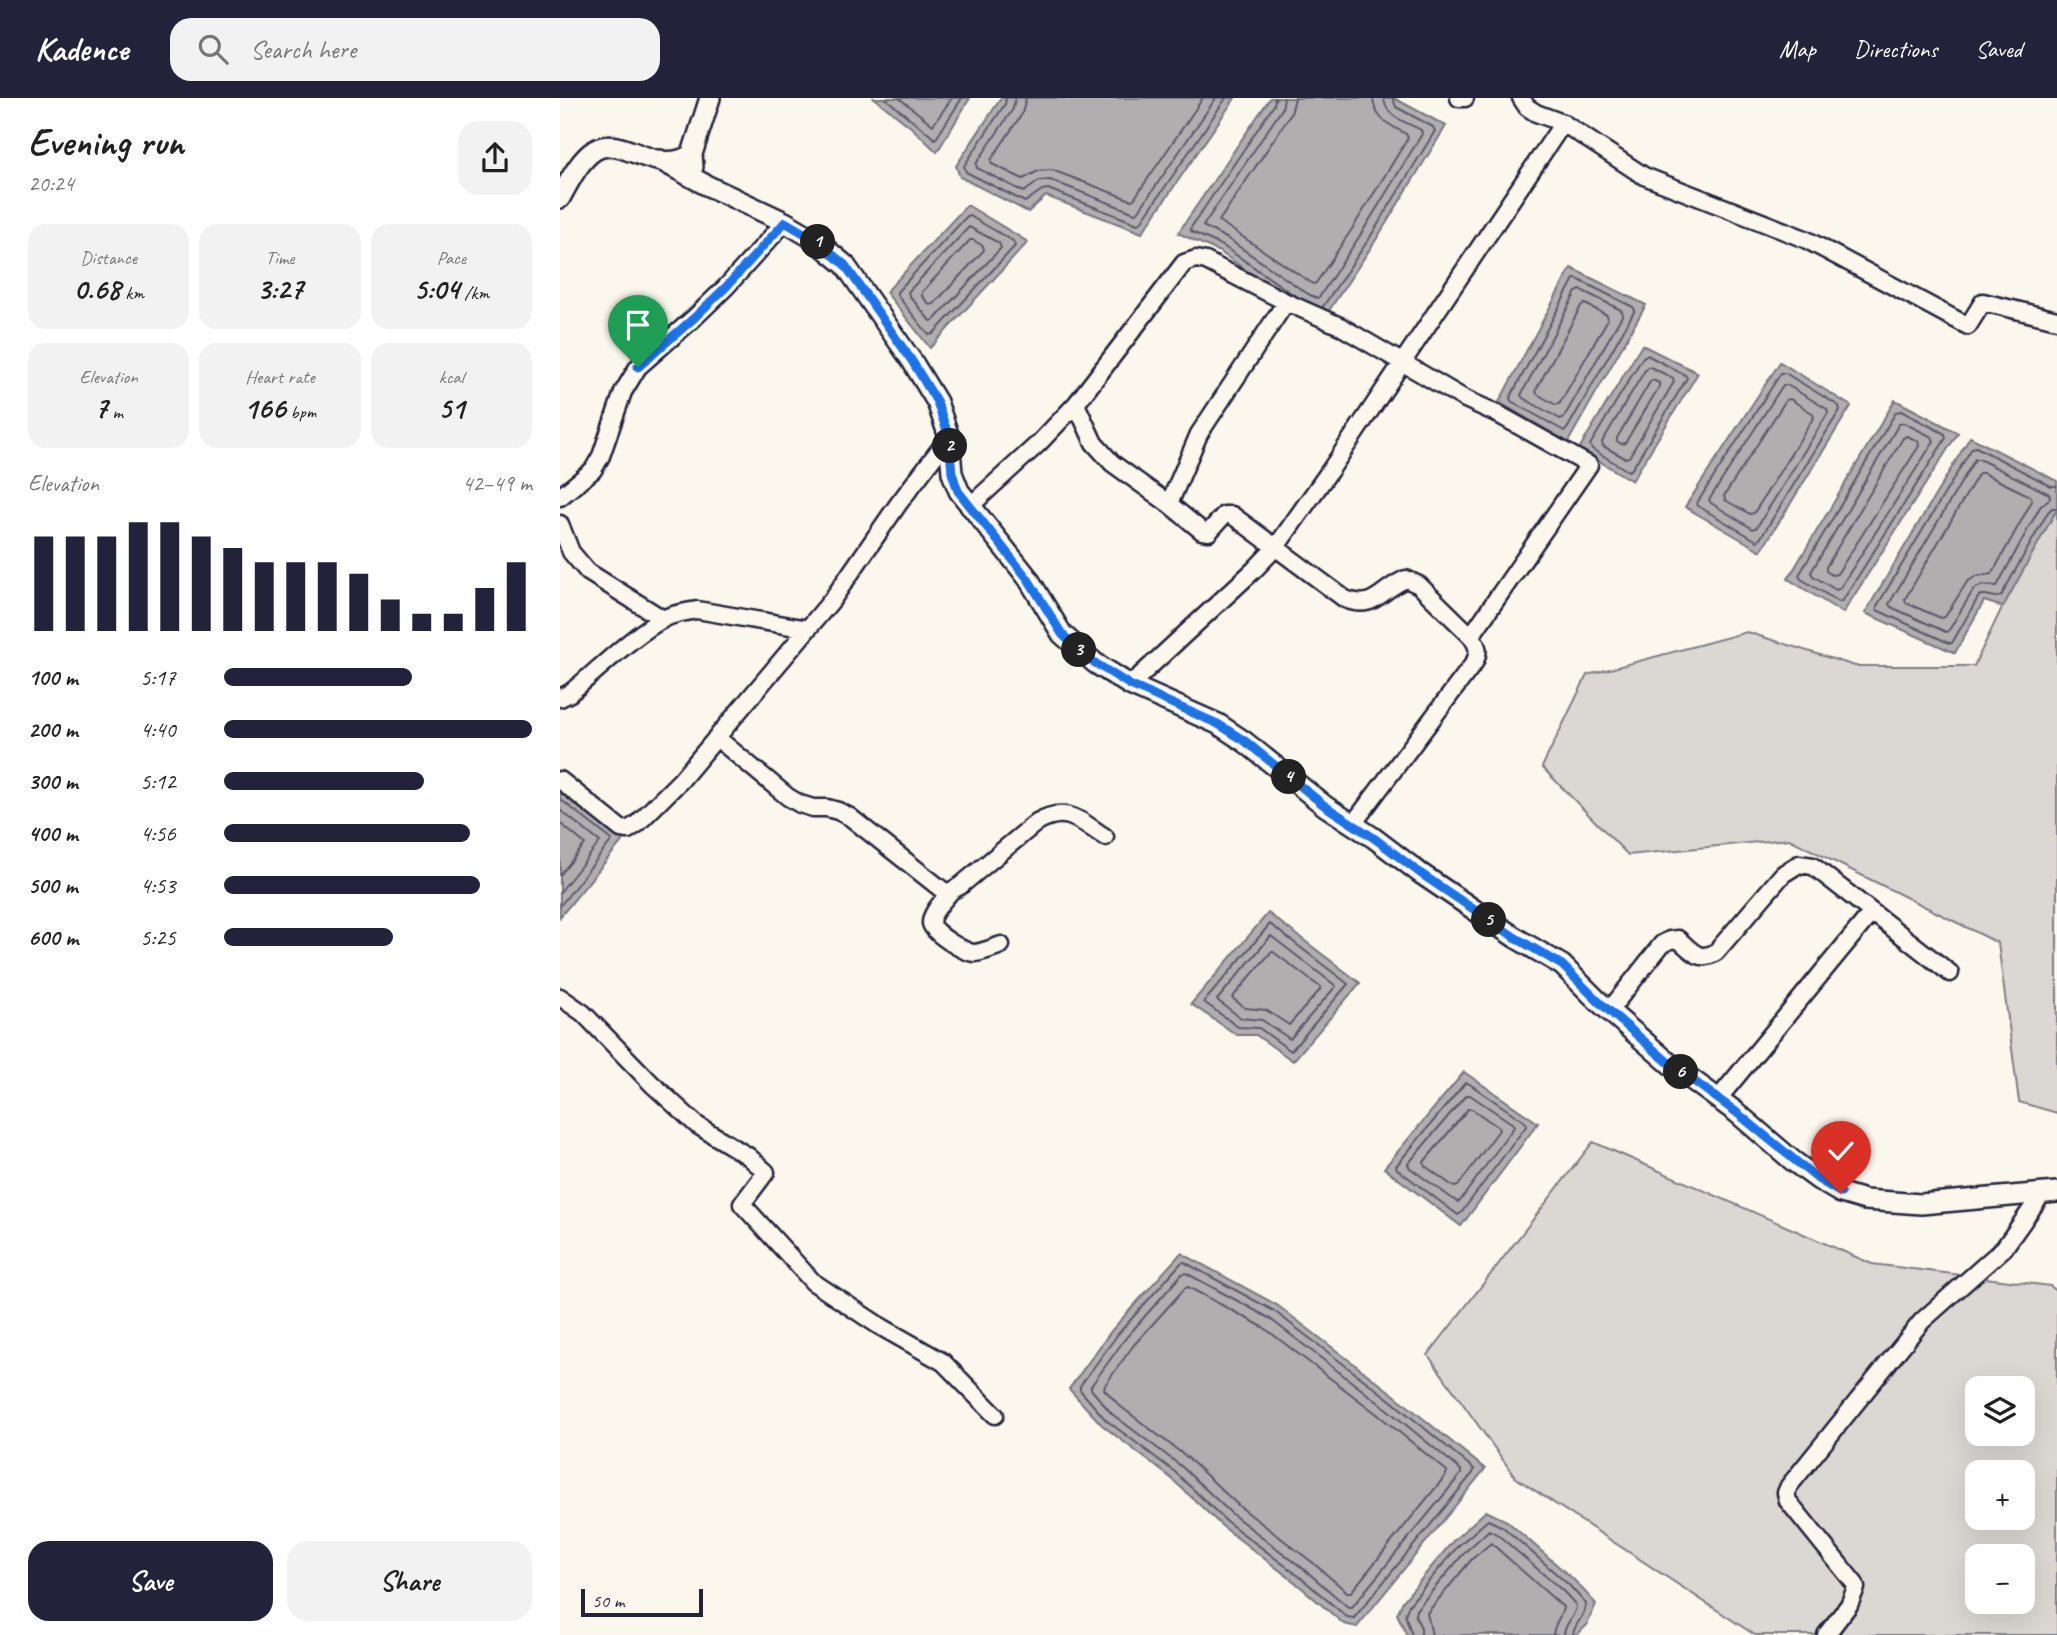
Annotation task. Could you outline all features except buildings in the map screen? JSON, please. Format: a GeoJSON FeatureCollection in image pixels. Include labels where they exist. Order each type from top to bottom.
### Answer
{"type":"FeatureCollection","features":[{"type":"Feature","properties":{"kind":"street"},"geometry":{"type":"LineString","coordinates":[[705,185],[694,169],[692,154],[710,98]]}},
{"type":"Feature","properties":{"kind":"street"},"geometry":{"type":"LineString","coordinates":[[1459,98],[1465,98]]}},
{"type":"Feature","properties":{"kind":"street"},"geometry":{"type":"LineString","coordinates":[[1521,98],[1527,107],[1536,113],[1563,123],[1644,177],[1805,239],[1968,326],[1983,302],[2057,320]]}},
{"type":"Feature","properties":{"kind":"street"},"geometry":{"type":"LineString","coordinates":[[1130,685],[1276,547],[1563,123]]}},
{"type":"Feature","properties":{"kind":"street"},"geometry":{"type":"LineString","coordinates":[[560,198],[580,166],[596,149],[608,145],[660,160],[679,162],[692,154]]}},
{"type":"Feature","properties":{"kind":"street"},"geometry":{"type":"LineString","coordinates":[[660,160],[705,185],[785,222],[814,239],[845,265],[925,380],[937,402],[949,437],[952,473],[958,491],[1028,579],[1062,634],[1095,663],[1130,685],[1218,724],[1245,741],[1325,806],[1482,916],[1562,965],[1609,1011],[1669,1063],[1718,1098],[1819,1180],[1841,1193],[1866,1200],[1921,1204],[2050,1193]]}},
{"type":"Feature","properties":{"kind":"street"},"geometry":{"type":"LineString","coordinates":[[560,497],[593,470],[601,456],[622,392],[638,367],[718,295],[785,222]]}},
{"type":"Feature","properties":{"kind":"street"},"geometry":{"type":"LineString","coordinates":[[969,507],[1039,443],[1076,404],[1184,264],[1196,259],[1206,261],[1340,326],[1463,398],[1496,413],[1589,465],[1471,636]]}},
{"type":"Feature","properties":{"kind":"street"},"geometry":{"type":"LineString","coordinates":[[1169,504],[1199,434],[1286,302]]}},
{"type":"Feature","properties":{"kind":"street"},"geometry":{"type":"LineString","coordinates":[[1076,404],[1094,443],[1103,455],[1202,531],[1209,533],[1224,515],[1231,515],[1345,599],[1358,604],[1369,603],[1392,584],[1406,579],[1419,584],[1478,646],[1478,656],[1474,663],[1353,824]]}},
{"type":"Feature","properties":{"kind":"street"},"geometry":{"type":"LineString","coordinates":[[560,780],[621,829],[628,830],[636,824],[681,780],[832,600],[899,503],[949,437]]}},
{"type":"Feature","properties":{"kind":"street"},"geometry":{"type":"LineString","coordinates":[[560,524],[572,552],[588,572],[663,619]]}},
{"type":"Feature","properties":{"kind":"street"},"geometry":{"type":"LineString","coordinates":[[560,698],[570,693],[632,641],[663,619],[679,612],[697,610],[808,629]]}},
{"type":"Feature","properties":{"kind":"street"},"geometry":{"type":"LineString","coordinates":[[717,738],[788,797],[800,804],[827,808],[850,817],[938,887],[945,892],[951,891]]}},
{"type":"Feature","properties":{"kind":"street"},"geometry":{"type":"LineString","coordinates":[[1001,946],[974,953],[967,952],[938,934],[932,928],[931,921],[951,891],[1049,815],[1062,813],[1074,817],[1105,837]]}},
{"type":"Feature","properties":{"kind":"street"},"geometry":{"type":"LineString","coordinates":[[1609,1011],[1662,944],[1678,939],[1700,957],[1716,952],[1783,874],[1800,864],[1813,866],[1950,973]]}},
{"type":"Feature","properties":{"kind":"street"},"geometry":{"type":"LineString","coordinates":[[1718,1098],[1872,912]]}},
{"type":"Feature","properties":{"kind":"street"},"geometry":{"type":"LineString","coordinates":[[560,997],[583,1013],[652,1084],[697,1125],[748,1156],[766,1172],[742,1204],[813,1282],[878,1325],[943,1362],[995,1415]]}},
{"type":"Feature","properties":{"kind":"street"},"geometry":{"type":"LineString","coordinates":[[1826,1635],[1849,1605],[1856,1588],[1787,1500],[1789,1486],[1922,1321],[2004,1248],[2050,1193]]}},
{"type":"Feature","properties":{"kind":"shaded area"},"geometry":{"type":"Polygon","coordinates":[[[2057,493],[2057,1113],[2019,1102],[1998,943],[1789,839],[1628,855],[1542,767],[1587,675],[1747,632],[1855,666],[1974,666],[2057,493]]]}},
{"type":"Feature","properties":{"kind":"shaded area"},"geometry":{"type":"Polygon","coordinates":[[[1593,1142],[1872,1264],[2050,1286],[2057,1291],[2057,1635],[1755,1635],[1516,1478],[1428,1355],[1593,1142]]]}},
{"type":"Feature","properties":{"kind":"water"},"geometry":{"type":"Polygon","coordinates":[[[874,98],[970,98],[937,152],[874,98]]]}},
{"type":"Feature","properties":{"kind":"water"},"geometry":{"type":"Polygon","coordinates":[[[1001,98],[1235,98],[1142,233],[1046,196],[1028,212],[960,177],[956,166],[1001,98]]]}},
{"type":"Feature","properties":{"kind":"water"},"geometry":{"type":"Polygon","coordinates":[[[1270,98],[1394,98],[1446,126],[1324,318],[1300,308],[1220,252],[1178,233],[1270,98]]]}},
{"type":"Feature","properties":{"kind":"water"},"geometry":{"type":"Polygon","coordinates":[[[967,205],[1028,242],[930,348],[886,292],[967,205]]]}},
{"type":"Feature","properties":{"kind":"water"},"geometry":{"type":"Polygon","coordinates":[[[1571,268],[1646,305],[1568,442],[1499,402],[1571,268]]]}},
{"type":"Feature","properties":{"kind":"water"},"geometry":{"type":"Polygon","coordinates":[[[1642,345],[1698,373],[1632,481],[1579,449],[1642,345]]]}},
{"type":"Feature","properties":{"kind":"water"},"geometry":{"type":"Polygon","coordinates":[[[1780,362],[1851,406],[1761,551],[1685,507],[1780,362]]]}},
{"type":"Feature","properties":{"kind":"water"},"geometry":{"type":"Polygon","coordinates":[[[1895,400],[1958,433],[1843,613],[1788,579],[1895,400]]]}},
{"type":"Feature","properties":{"kind":"water"},"geometry":{"type":"Polygon","coordinates":[[[1970,437],[2057,481],[2057,509],[2003,607],[1984,601],[1955,653],[1865,613],[1970,437]]]}},
{"type":"Feature","properties":{"kind":"water"},"geometry":{"type":"Polygon","coordinates":[[[560,790],[624,839],[560,917],[560,790]]]}},
{"type":"Feature","properties":{"kind":"water"},"geometry":{"type":"Polygon","coordinates":[[[1268,913],[1360,983],[1293,1061],[1256,1035],[1237,1035],[1191,1004],[1268,913]]]}},
{"type":"Feature","properties":{"kind":"water"},"geometry":{"type":"Polygon","coordinates":[[[1464,1072],[1538,1123],[1461,1226],[1384,1168],[1464,1072]]]}},
{"type":"Feature","properties":{"kind":"water"},"geometry":{"type":"Polygon","coordinates":[[[1181,1253],[1277,1305],[1485,1469],[1357,1627],[1344,1624],[1222,1526],[1171,1478],[1102,1425],[1069,1389],[1112,1330],[1181,1253]]]}},
{"type":"Feature","properties":{"kind":"water"},"geometry":{"type":"Polygon","coordinates":[[[1486,1511],[1507,1521],[1574,1580],[1596,1604],[1587,1625],[1577,1635],[1407,1635],[1397,1614],[1403,1601],[1453,1541],[1486,1511]]]}},
{"type":"Feature","properties":{"kind":"route"},"geometry":{"type":"LineString","coordinates":[[638,367],[726,287],[785,222],[814,239],[845,265],[925,380],[937,402],[949,437],[952,473],[958,491],[1028,579],[1062,634],[1076,648],[1130,685],[1218,724],[1245,741],[1325,806],[1482,916],[1562,965],[1642,1041],[1736,1112],[1793,1161],[1841,1193]]}}]}
